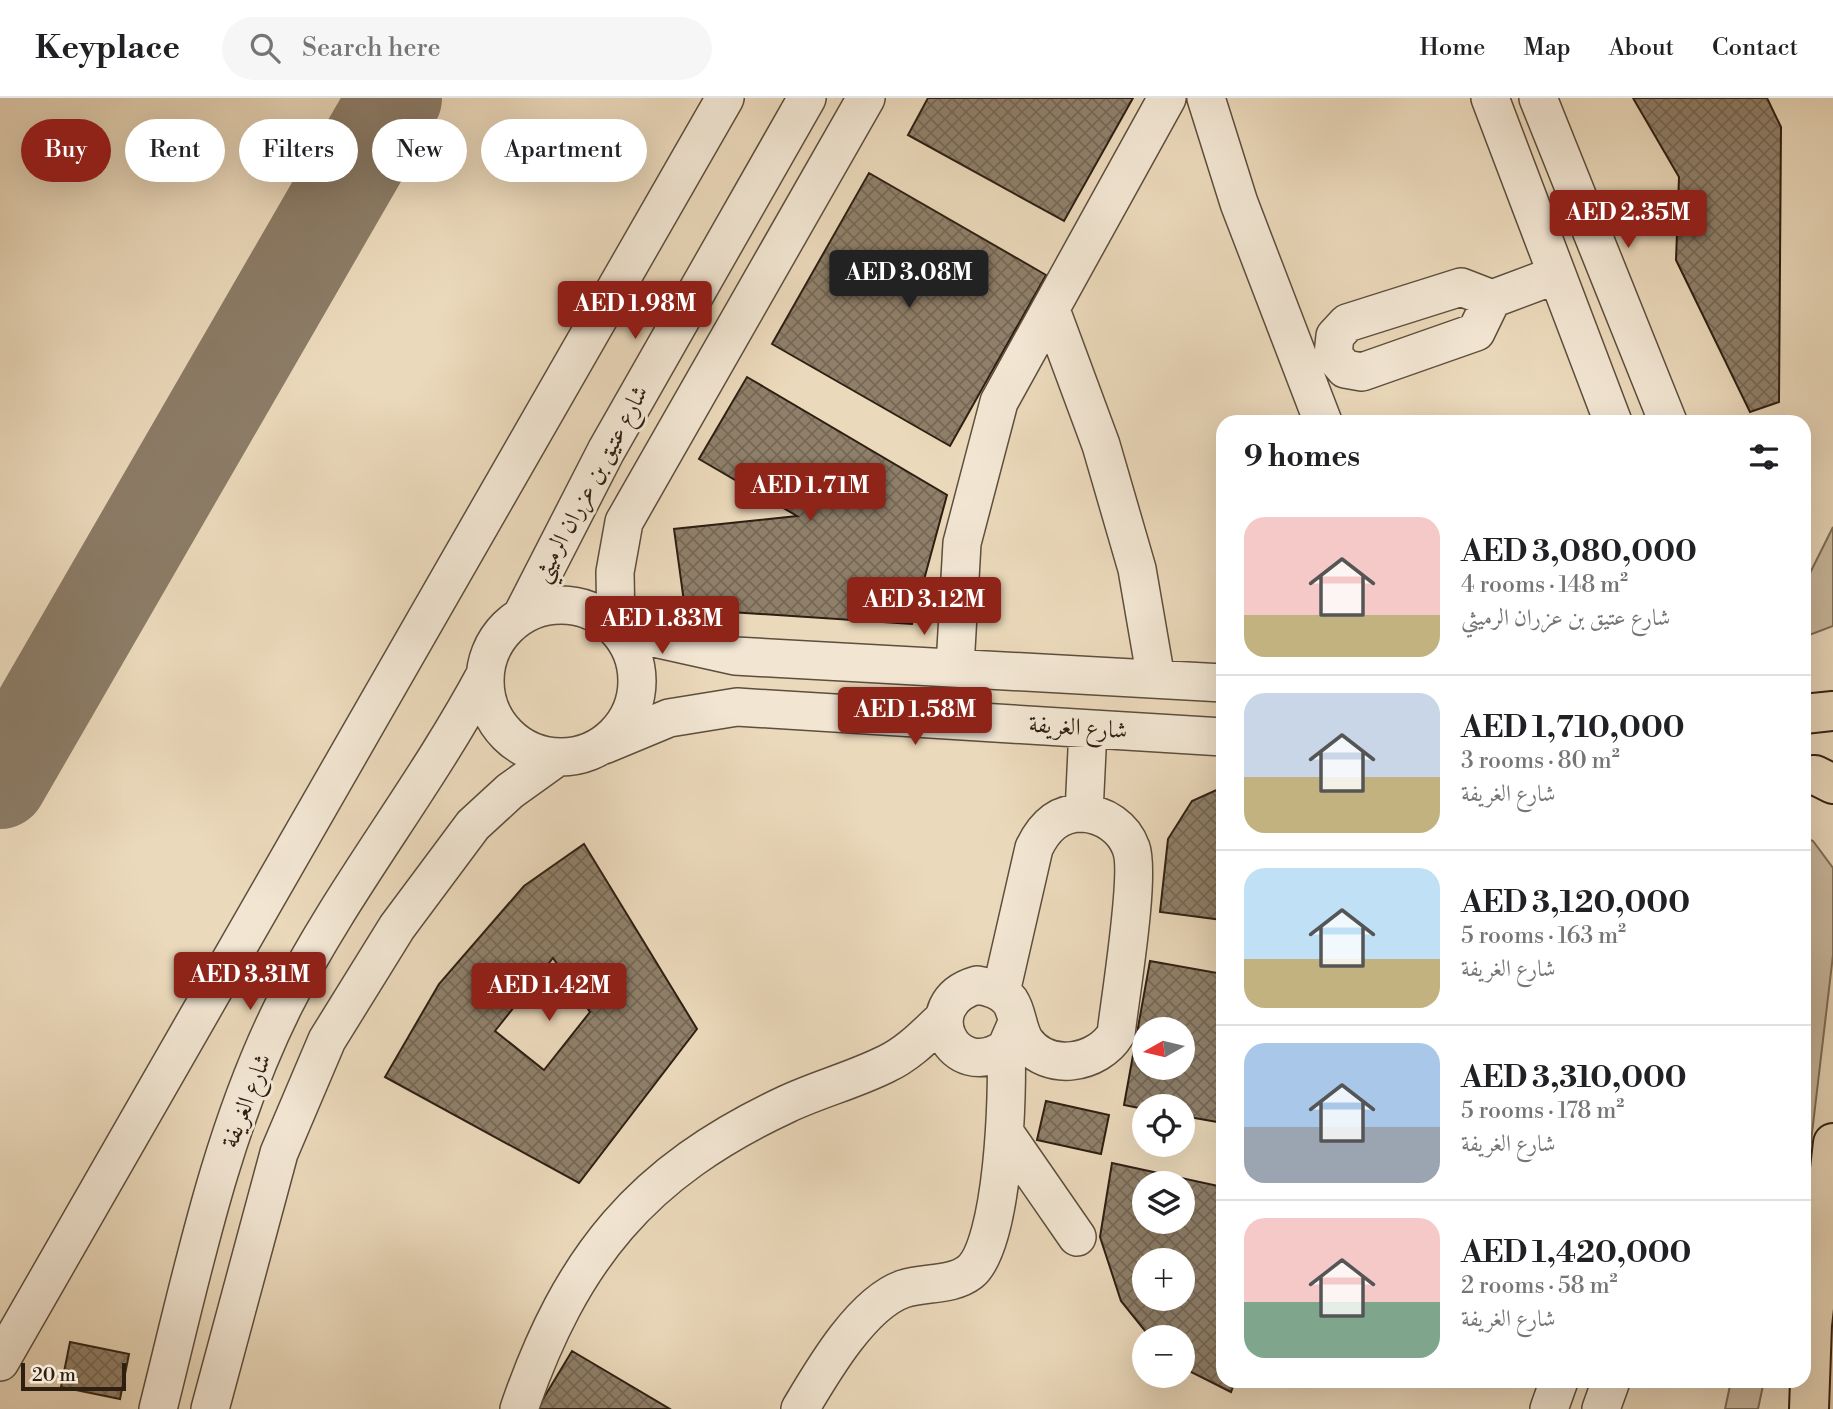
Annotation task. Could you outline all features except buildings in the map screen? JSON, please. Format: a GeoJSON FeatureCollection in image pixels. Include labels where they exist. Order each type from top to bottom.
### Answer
{"type":"FeatureCollection","features":[{"type":"Feature","properties":{"kind":"main road"},"geometry":{"type":"LineString","coordinates":[[1811,712],[1833,710]]}},
{"type":"Feature","properties":{"kind":"main road"},"geometry":{"type":"LineString","coordinates":[[1811,775],[1833,784]]}},
{"type":"Feature","properties":{"kind":"main road"},"geometry":{"type":"LineString","coordinates":[[1811,1353],[1833,1143]]}},
{"type":"Feature","properties":{"kind":"main road"},"geometry":{"type":"LineString","coordinates":[[1821,1409],[1833,1353]]}},
{"type":"Feature","properties":{"kind":"main road"},"geometry":{"type":"LineString","coordinates":[[1809,1409],[1810,1388]]}},
{"type":"Feature","properties":{"kind":"street"},"geometry":{"type":"LineString","coordinates":[[0,1362],[725,98]]}},
{"type":"Feature","properties":{"kind":"street","name":"شارع عتيق بن عزران الرميثي"},"geometry":{"type":"LineString","coordinates":[[522,615],[606,451],[807,98]]}},
{"type":"Feature","properties":{"kind":"street","name":"شارع عتيق بن عزران الرميثي"},"geometry":{"type":"LineString","coordinates":[[617,629],[615,572],[624,522],[866,98]]}},
{"type":"Feature","properties":{"kind":"street"},"geometry":{"type":"LineString","coordinates":[[955,667],[962,543],[999,402],[1167,98]]}},
{"type":"Feature","properties":{"kind":"street"},"geometry":{"type":"LineString","coordinates":[[1206,98],[1239,203],[1320,415]]}},
{"type":"Feature","properties":{"kind":"street"},"geometry":{"type":"LineString","coordinates":[[1490,98],[1610,415]]}},
{"type":"Feature","properties":{"kind":"street"},"geometry":{"type":"LineString","coordinates":[[1538,98],[1665,415]]}},
{"type":"Feature","properties":{"kind":"street"},"geometry":{"type":"LineString","coordinates":[[1492,299],[1556,275]]}},
{"type":"Feature","properties":{"kind":"street"},"geometry":{"type":"LineString","coordinates":[[1051,310],[1105,457],[1137,569],[1156,679]]}},
{"type":"Feature","properties":{"kind":"street"},"geometry":{"type":"LineString","coordinates":[[617,629],[632,652],[637,678],[635,704],[623,727],[604,745],[582,755],[556,758],[533,752],[512,740],[496,722],[486,700],[485,675],[490,651],[503,631],[522,615],[541,607],[562,604],[583,608],[617,629],[735,656],[1216,683]]}},
{"type":"Feature","properties":{"kind":"street","name":"شارع الغريفة"},"geometry":{"type":"LineString","coordinates":[[158,1409],[235,1122],[284,1006],[349,892],[456,730],[485,675]]}},
{"type":"Feature","properties":{"kind":"street","name":"شارع الغريفة"},"geometry":{"type":"LineString","coordinates":[[604,745],[669,718],[737,707],[1216,737]]}},
{"type":"Feature","properties":{"kind":"street"},"geometry":{"type":"LineString","coordinates":[[1084,813],[1088,729]]}},
{"type":"Feature","properties":{"kind":"street","name":"شارع الغريفة"},"geometry":{"type":"LineString","coordinates":[[210,1409],[279,1153],[327,1040],[397,927],[473,825],[510,791],[556,758]]}},
{"type":"Feature","properties":{"kind":"street"},"geometry":{"type":"LineString","coordinates":[[1001,992],[1034,848],[1041,833],[1053,821],[1068,814],[1100,816],[1114,824],[1126,836],[1134,859],[1116,1034],[1100,1054],[1076,1061],[1045,1057],[1011,1036]]}},
{"type":"Feature","properties":{"kind":"street"},"geometry":{"type":"LineString","coordinates":[[800,1409],[831,1356],[885,1299],[916,1286],[958,1279],[976,1267],[987,1241],[1005,1133],[1011,1036],[1010,1001],[1001,992],[976,985],[965,989],[947,1006],[944,1018],[950,1042],[970,1057],[983,1058],[1011,1036]]}},
{"type":"Feature","properties":{"kind":"street"},"geometry":{"type":"LineString","coordinates":[[519,1409],[549,1332],[572,1290],[614,1227],[654,1186],[732,1130],[804,1096],[887,1064],[944,1018]]}},
{"type":"Feature","properties":{"kind":"street"},"geometry":{"type":"LineString","coordinates":[[1005,1133],[1077,1237]]}},
{"type":"Feature","properties":{"kind":"street"},"geometry":{"type":"LineString","coordinates":[[1549,1409],[1556,1388]]}},
{"type":"Feature","properties":{"kind":"street"},"geometry":{"type":"LineString","coordinates":[[1601,1409],[1608,1388]]}},
{"type":"Feature","properties":{"kind":"shaded area"},"geometry":{"type":"Polygon","coordinates":[[[1833,527],[1833,626],[1811,634],[1811,571],[1833,527]]]}},
{"type":"Feature","properties":{"kind":"shaded area"},"geometry":{"type":"Polygon","coordinates":[[[1811,840],[1833,868],[1833,955],[1811,1142],[1811,840]]]}},
{"type":"Feature","properties":{"kind":"shaded area"},"geometry":{"type":"Polygon","coordinates":[[[1730,1388],[1762,1388],[1758,1409],[1725,1409],[1730,1388]]]}},
{"type":"Feature","properties":{"kind":"taxiway"},"geometry":{"type":"LineString","coordinates":[[0,782],[395,98]]}}]}
